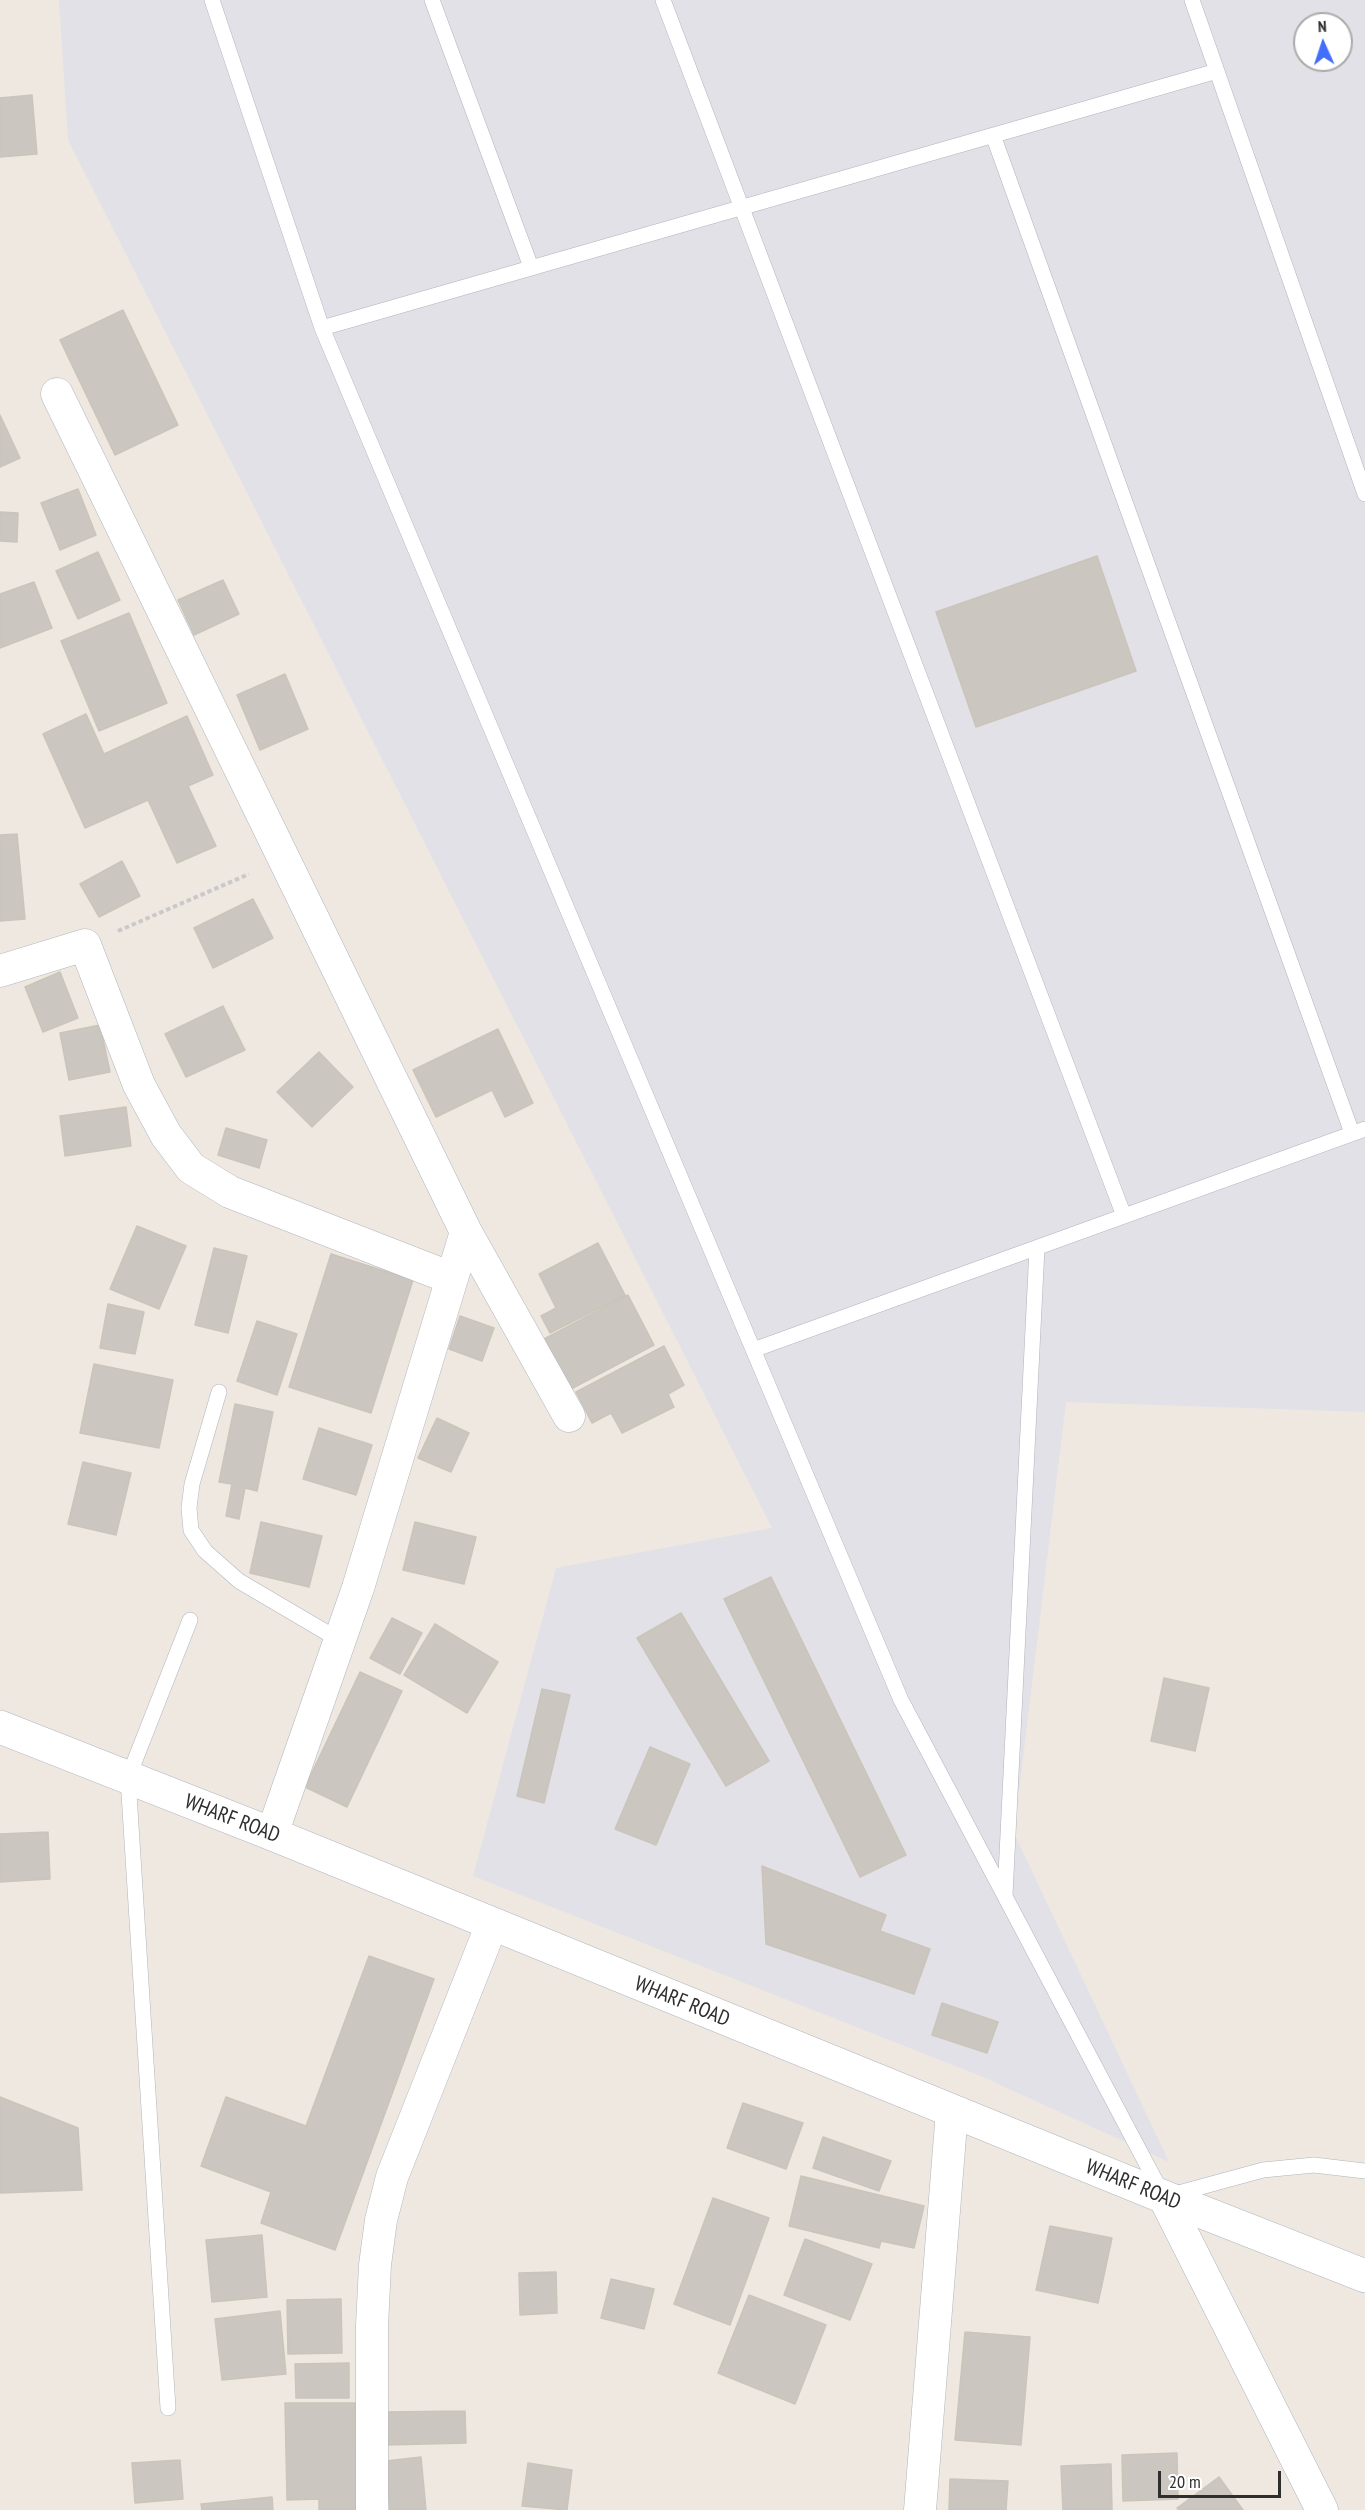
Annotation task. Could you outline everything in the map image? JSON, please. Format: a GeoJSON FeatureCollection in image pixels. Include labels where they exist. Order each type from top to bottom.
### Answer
{"type":"FeatureCollection","features":[{"type":"Feature","properties":{"kind":"main road","name":"WHARF ROAD"},"geometry":{"type":"LineString","coordinates":[[0,1727],[272,1834],[1164,2197],[1365,2276]]}},
{"type":"Feature","properties":{"kind":"street"},"geometry":{"type":"LineString","coordinates":[[57,394],[466,1232],[569,1416]]}},
{"type":"Feature","properties":{"kind":"street"},"geometry":{"type":"LineString","coordinates":[[0,971],[85,945],[139,1085],[166,1135],[191,1168],[230,1192],[451,1278]]}},
{"type":"Feature","properties":{"kind":"street"},"geometry":{"type":"LineString","coordinates":[[272,1834],[341,1641],[466,1232]]}},
{"type":"Feature","properties":{"kind":"street"},"geometry":{"type":"LineString","coordinates":[[372,2510],[372,2326],[375,2265],[381,2220],[392,2177],[492,1924]]}},
{"type":"Feature","properties":{"kind":"street"},"geometry":{"type":"LineString","coordinates":[[920,2510],[952,2111]]}},
{"type":"Feature","properties":{"kind":"street"},"geometry":{"type":"LineString","coordinates":[[1164,2197],[1322,2510]]}},
{"type":"Feature","properties":{"kind":"lane"},"geometry":{"type":"LineString","coordinates":[[212,0],[322,328],[901,1700],[1164,2197],[1263,2170],[1314,2165],[1365,2170]]}},
{"type":"Feature","properties":{"kind":"lane"},"geometry":{"type":"LineString","coordinates":[[432,0],[531,267]]}},
{"type":"Feature","properties":{"kind":"lane"},"geometry":{"type":"LineString","coordinates":[[663,0],[1124,1216]]}},
{"type":"Feature","properties":{"kind":"lane"},"geometry":{"type":"LineString","coordinates":[[1192,0],[1365,494]]}},
{"type":"Feature","properties":{"kind":"lane"},"geometry":{"type":"LineString","coordinates":[[322,328],[1217,71]]}},
{"type":"Feature","properties":{"kind":"lane"},"geometry":{"type":"LineString","coordinates":[[753,1350],[1359,1131],[993,135]]}},
{"type":"Feature","properties":{"kind":"lane"},"geometry":{"type":"LineString","coordinates":[[1005,1895],[1037,1248]]}},
{"type":"Feature","properties":{"kind":"lane"},"geometry":{"type":"LineString","coordinates":[[219,1392],[192,1484],[189,1508],[190,1530],[205,1551],[239,1581],[341,1641]]}},
{"type":"Feature","properties":{"kind":"lane"},"geometry":{"type":"LineString","coordinates":[[168,2408],[128,1778],[190,1620]]}},
{"type":"Feature","properties":{"kind":"path"},"geometry":{"type":"LineString","coordinates":[[85,945],[284,859]]}},
{"type":"Feature","properties":{"kind":"shaded area"},"geometry":{"type":"Polygon","coordinates":[[[59,0],[1365,0],[1365,1412],[1066,1402],[1014,1833],[1169,2162],[983,2077],[473,1876],[556,1568],[772,1528],[68,140],[59,0]]]}},
{"type":"Feature","properties":{"kind":"building"},"geometry":{"type":"Polygon","coordinates":[[[32,95],[37,154],[0,157],[0,98],[32,95]]]}},
{"type":"Feature","properties":{"kind":"building"},"geometry":{"type":"Polygon","coordinates":[[[123,310],[178,425],[115,455],[60,340],[123,310]]]}},
{"type":"Feature","properties":{"kind":"building"},"geometry":{"type":"Polygon","coordinates":[[[0,415],[20,458],[0,467],[0,415]]]}},
{"type":"Feature","properties":{"kind":"building"},"geometry":{"type":"Polygon","coordinates":[[[78,489],[96,535],[60,550],[41,503],[78,489]]]}},
{"type":"Feature","properties":{"kind":"building"},"geometry":{"type":"Polygon","coordinates":[[[0,512],[18,513],[17,542],[0,541],[0,512]]]}},
{"type":"Feature","properties":{"kind":"building"},"geometry":{"type":"Polygon","coordinates":[[[98,552],[120,600],[78,619],[56,571],[98,552]]]}},
{"type":"Feature","properties":{"kind":"building"},"geometry":{"type":"Polygon","coordinates":[[[1097,556],[1136,671],[976,727],[936,612],[1097,556]]]}},
{"type":"Feature","properties":{"kind":"building"},"geometry":{"type":"Polygon","coordinates":[[[223,580],[239,614],[194,635],[178,600],[223,580]]]}},
{"type":"Feature","properties":{"kind":"building"},"geometry":{"type":"Polygon","coordinates":[[[34,582],[52,628],[0,648],[0,594],[34,582]]]}},
{"type":"Feature","properties":{"kind":"building"},"geometry":{"type":"Polygon","coordinates":[[[129,613],[167,703],[99,731],[61,641],[129,613]]]}},
{"type":"Feature","properties":{"kind":"building"},"geometry":{"type":"Polygon","coordinates":[[[285,674],[308,729],[260,750],[237,695],[285,674]]]}},
{"type":"Feature","properties":{"kind":"building"},"geometry":{"type":"Polygon","coordinates":[[[86,714],[104,754],[187,716],[213,775],[188,786],[216,846],[177,863],[148,800],[85,828],[43,734],[86,714]]]}},
{"type":"Feature","properties":{"kind":"building"},"geometry":{"type":"Polygon","coordinates":[[[17,834],[25,919],[0,921],[0,835],[17,834]]]}},
{"type":"Feature","properties":{"kind":"building"},"geometry":{"type":"Polygon","coordinates":[[[122,861],[140,896],[99,917],[80,884],[122,861]]]}},
{"type":"Feature","properties":{"kind":"building"},"geometry":{"type":"Polygon","coordinates":[[[253,899],[273,938],[213,968],[194,928],[253,899]]]}},
{"type":"Feature","properties":{"kind":"building"},"geometry":{"type":"Polygon","coordinates":[[[60,972],[78,1018],[43,1032],[25,987],[60,972]]]}},
{"type":"Feature","properties":{"kind":"building"},"geometry":{"type":"Polygon","coordinates":[[[223,1006],[245,1050],[186,1077],[165,1034],[223,1006]]]}},
{"type":"Feature","properties":{"kind":"building"},"geometry":{"type":"Polygon","coordinates":[[[100,1025],[110,1072],[69,1080],[60,1033],[100,1025]]]}},
{"type":"Feature","properties":{"kind":"building"},"geometry":{"type":"Polygon","coordinates":[[[498,1029],[533,1103],[505,1117],[492,1090],[436,1117],[413,1070],[498,1029]]]}},
{"type":"Feature","properties":{"kind":"building"},"geometry":{"type":"Polygon","coordinates":[[[319,1052],[353,1087],[312,1127],[277,1092],[319,1052]]]}},
{"type":"Feature","properties":{"kind":"building"},"geometry":{"type":"Polygon","coordinates":[[[126,1107],[131,1146],[65,1156],[60,1116],[126,1107]]]}},
{"type":"Feature","properties":{"kind":"building"},"geometry":{"type":"Polygon","coordinates":[[[226,1128],[267,1140],[259,1168],[218,1155],[226,1128]]]}},
{"type":"Feature","properties":{"kind":"building"},"geometry":{"type":"Polygon","coordinates":[[[137,1226],[186,1246],[159,1309],[110,1289],[137,1226]]]}},
{"type":"Feature","properties":{"kind":"building"},"geometry":{"type":"Polygon","coordinates":[[[598,1243],[625,1295],[550,1333],[541,1316],[556,1308],[539,1274],[598,1243]]]}},
{"type":"Feature","properties":{"kind":"building"},"geometry":{"type":"Polygon","coordinates":[[[214,1248],[247,1256],[228,1333],[195,1325],[214,1248]]]}},
{"type":"Feature","properties":{"kind":"building"},"geometry":{"type":"Polygon","coordinates":[[[331,1254],[413,1280],[371,1413],[289,1387],[331,1254]]]}},
{"type":"Feature","properties":{"kind":"building"},"geometry":{"type":"Polygon","coordinates":[[[628,1295],[654,1345],[571,1389],[544,1339],[628,1295]]]}},
{"type":"Feature","properties":{"kind":"building"},"geometry":{"type":"Polygon","coordinates":[[[108,1304],[144,1312],[135,1354],[100,1348],[108,1304]]]}},
{"type":"Feature","properties":{"kind":"building"},"geometry":{"type":"Polygon","coordinates":[[[460,1316],[494,1328],[482,1361],[449,1349],[460,1316]]]}},
{"type":"Feature","properties":{"kind":"building"},"geometry":{"type":"Polygon","coordinates":[[[257,1321],[297,1334],[277,1395],[237,1381],[257,1321]]]}},
{"type":"Feature","properties":{"kind":"building"},"geometry":{"type":"Polygon","coordinates":[[[664,1346],[684,1385],[668,1394],[674,1407],[622,1433],[611,1413],[592,1423],[576,1392],[664,1346]]]}},
{"type":"Feature","properties":{"kind":"building"},"geometry":{"type":"Polygon","coordinates":[[[94,1364],[173,1380],[159,1448],[80,1433],[94,1364]]]}},
{"type":"Feature","properties":{"kind":"building"},"geometry":{"type":"Polygon","coordinates":[[[235,1404],[273,1412],[257,1491],[245,1488],[239,1519],[226,1516],[232,1484],[219,1482],[235,1404]]]}},
{"type":"Feature","properties":{"kind":"building"},"geometry":{"type":"Polygon","coordinates":[[[437,1418],[469,1433],[451,1472],[418,1458],[437,1418]]]}},
{"type":"Feature","properties":{"kind":"building"},"geometry":{"type":"Polygon","coordinates":[[[319,1428],[372,1445],[356,1495],[303,1479],[319,1428]]]}},
{"type":"Feature","properties":{"kind":"building"},"geometry":{"type":"Polygon","coordinates":[[[83,1462],[131,1473],[116,1535],[68,1524],[83,1462]]]}},
{"type":"Feature","properties":{"kind":"building"},"geometry":{"type":"Polygon","coordinates":[[[261,1522],[322,1536],[309,1587],[250,1573],[261,1522]]]}},
{"type":"Feature","properties":{"kind":"building"},"geometry":{"type":"Polygon","coordinates":[[[415,1522],[476,1537],[464,1584],[403,1570],[415,1522]]]}},
{"type":"Feature","properties":{"kind":"building"},"geometry":{"type":"Polygon","coordinates":[[[771,1577],[906,1855],[860,1877],[724,1599],[771,1577]]]}},
{"type":"Feature","properties":{"kind":"building"},"geometry":{"type":"Polygon","coordinates":[[[681,1613],[769,1761],[726,1786],[637,1638],[681,1613]]]}},
{"type":"Feature","properties":{"kind":"building"},"geometry":{"type":"Polygon","coordinates":[[[392,1618],[422,1633],[400,1674],[370,1658],[392,1618]]]}},
{"type":"Feature","properties":{"kind":"building"},"geometry":{"type":"Polygon","coordinates":[[[435,1624],[498,1662],[467,1713],[404,1675],[435,1624]]]}},
{"type":"Feature","properties":{"kind":"building"},"geometry":{"type":"Polygon","coordinates":[[[360,1672],[402,1691],[347,1807],[305,1787],[360,1672]]]}},
{"type":"Feature","properties":{"kind":"building"},"geometry":{"type":"Polygon","coordinates":[[[1164,1678],[1209,1688],[1195,1751],[1151,1741],[1164,1678]]]}},
{"type":"Feature","properties":{"kind":"building"},"geometry":{"type":"Polygon","coordinates":[[[542,1689],[570,1695],[544,1803],[517,1796],[542,1689]]]}},
{"type":"Feature","properties":{"kind":"building"},"geometry":{"type":"Polygon","coordinates":[[[650,1747],[690,1764],[656,1845],[615,1829],[650,1747]]]}},
{"type":"Feature","properties":{"kind":"building"},"geometry":{"type":"Polygon","coordinates":[[[48,1832],[50,1879],[0,1882],[0,1834],[48,1832]]]}},
{"type":"Feature","properties":{"kind":"building"},"geometry":{"type":"Polygon","coordinates":[[[762,1866],[886,1915],[880,1931],[930,1949],[914,1994],[766,1944],[762,1866]]]}},
{"type":"Feature","properties":{"kind":"building"},"geometry":{"type":"Polygon","coordinates":[[[369,1956],[434,1979],[335,2250],[261,2223],[271,2192],[201,2166],[226,2097],[306,2126],[369,1956]]]}},
{"type":"Feature","properties":{"kind":"building"},"geometry":{"type":"Polygon","coordinates":[[[942,2003],[998,2022],[987,2053],[932,2035],[942,2003]]]}},
{"type":"Feature","properties":{"kind":"building"},"geometry":{"type":"Polygon","coordinates":[[[0,2097],[78,2128],[82,2190],[0,2193],[0,2097]]]}},
{"type":"Feature","properties":{"kind":"building"},"geometry":{"type":"Polygon","coordinates":[[[743,2103],[803,2123],[786,2169],[727,2148],[743,2103]]]}},
{"type":"Feature","properties":{"kind":"building"},"geometry":{"type":"Polygon","coordinates":[[[823,2137],[891,2161],[879,2191],[813,2168],[823,2137]]]}},
{"type":"Feature","properties":{"kind":"building"},"geometry":{"type":"Polygon","coordinates":[[[801,2176],[924,2206],[914,2248],[881,2241],[879,2248],[789,2226],[801,2176]]]}},
{"type":"Feature","properties":{"kind":"building"},"geometry":{"type":"Polygon","coordinates":[[[713,2198],[769,2218],[730,2325],[674,2304],[713,2198]]]}},
{"type":"Feature","properties":{"kind":"building"},"geometry":{"type":"Polygon","coordinates":[[[1050,2226],[1112,2238],[1098,2303],[1036,2290],[1050,2226]]]}},
{"type":"Feature","properties":{"kind":"building"},"geometry":{"type":"Polygon","coordinates":[[[262,2235],[267,2297],[212,2302],[206,2240],[262,2235]]]}},
{"type":"Feature","properties":{"kind":"building"},"geometry":{"type":"Polygon","coordinates":[[[805,2239],[872,2264],[850,2320],[784,2295],[805,2239]]]}},
{"type":"Feature","properties":{"kind":"building"},"geometry":{"type":"Polygon","coordinates":[[[556,2272],[557,2313],[520,2315],[519,2273],[556,2272]]]}},
{"type":"Feature","properties":{"kind":"building"},"geometry":{"type":"Polygon","coordinates":[[[611,2279],[654,2289],[644,2329],[601,2318],[611,2279]]]}},
{"type":"Feature","properties":{"kind":"building"},"geometry":{"type":"Polygon","coordinates":[[[749,2295],[826,2325],[795,2404],[718,2373],[749,2295]]]}},
{"type":"Feature","properties":{"kind":"building"},"geometry":{"type":"Polygon","coordinates":[[[341,2299],[342,2353],[288,2354],[287,2300],[341,2299]]]}},
{"type":"Feature","properties":{"kind":"building"},"geometry":{"type":"Polygon","coordinates":[[[280,2311],[286,2374],[222,2380],[215,2319],[280,2311]]]}},
{"type":"Feature","properties":{"kind":"building"},"geometry":{"type":"Polygon","coordinates":[[[965,2332],[1030,2337],[1021,2445],[955,2440],[965,2332]]]}},
{"type":"Feature","properties":{"kind":"building"},"geometry":{"type":"Polygon","coordinates":[[[349,2363],[349,2398],[296,2398],[295,2364],[349,2363]]]}},
{"type":"Feature","properties":{"kind":"building"},"geometry":{"type":"Polygon","coordinates":[[[285,2403],[355,2403],[357,2510],[319,2510],[319,2499],[287,2500],[285,2403]]]}},
{"type":"Feature","properties":{"kind":"building"},"geometry":{"type":"Polygon","coordinates":[[[465,2411],[466,2443],[386,2445],[386,2412],[465,2411]]]}},
{"type":"Feature","properties":{"kind":"building"},"geometry":{"type":"Polygon","coordinates":[[[1177,2453],[1178,2499],[1123,2501],[1122,2455],[1177,2453]]]}},
{"type":"Feature","properties":{"kind":"building"},"geometry":{"type":"Polygon","coordinates":[[[421,2457],[426,2510],[390,2510],[386,2461],[421,2457]]]}},
{"type":"Feature","properties":{"kind":"building"},"geometry":{"type":"Polygon","coordinates":[[[180,2460],[183,2499],[135,2503],[132,2463],[180,2460]]]}},
{"type":"Feature","properties":{"kind":"building"},"geometry":{"type":"Polygon","coordinates":[[[528,2463],[572,2470],[567,2510],[522,2506],[528,2463]]]}},
{"type":"Feature","properties":{"kind":"building"},"geometry":{"type":"Polygon","coordinates":[[[1111,2464],[1112,2510],[1063,2510],[1061,2466],[1111,2464]]]}},
{"type":"Feature","properties":{"kind":"building"},"geometry":{"type":"Polygon","coordinates":[[[1219,2477],[1243,2510],[1179,2510],[1177,2508],[1219,2477]]]}},
{"type":"Feature","properties":{"kind":"building"},"geometry":{"type":"Polygon","coordinates":[[[950,2479],[1008,2481],[1006,2510],[949,2510],[950,2479]]]}},
{"type":"Feature","properties":{"kind":"building"},"geometry":{"type":"Polygon","coordinates":[[[272,2497],[273,2510],[202,2510],[201,2504],[272,2497]]]}}]}
